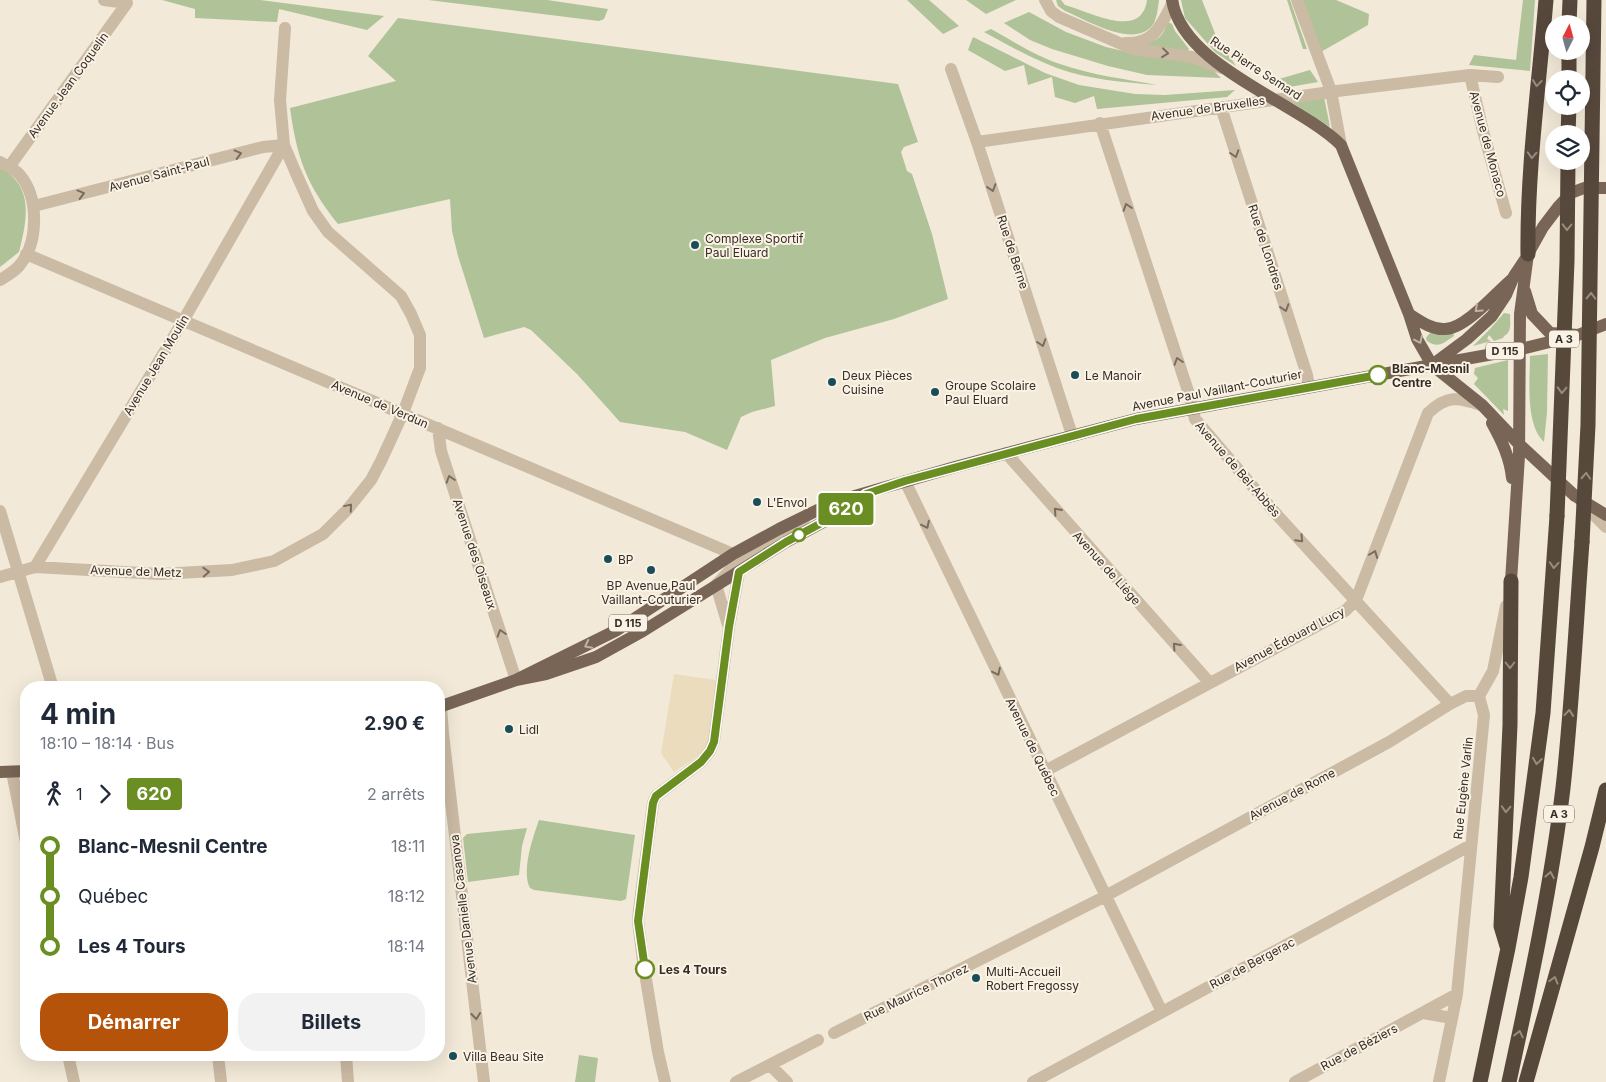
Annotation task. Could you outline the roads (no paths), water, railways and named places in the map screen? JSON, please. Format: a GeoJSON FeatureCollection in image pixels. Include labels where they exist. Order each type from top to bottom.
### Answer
{"type":"FeatureCollection","features":[{"type":"Feature","properties":{"kind":"highway"},"geometry":{"type":"LineString","coordinates":[[1528,254],[1534,116],[1546,0]]}},
{"type":"Feature","properties":{"kind":"highway"},"geometry":{"type":"LineString","coordinates":[[1569,15],[1570,0]]}},
{"type":"Feature","properties":{"kind":"highway","name":"A 3"},"geometry":{"type":"LineString","coordinates":[[1509,1082],[1550,873],[1563,787],[1582,542],[1589,416],[1594,0]]}},
{"type":"Feature","properties":{"kind":"highway","name":"A 3"},"geometry":{"type":"LineString","coordinates":[[1480,1082],[1521,877],[1543,713],[1557,516],[1568,170]]}},
{"type":"Feature","properties":{"kind":"highway"},"geometry":{"type":"LineString","coordinates":[[1508,948],[1501,926],[1510,726],[1511,581]]}},
{"type":"Feature","properties":{"kind":"highway"},"geometry":{"type":"LineString","coordinates":[[1526,1082],[1592,847],[1606,790]]}},
{"type":"Feature","properties":{"kind":"main road","name":"Rue Pierre Semard"},"geometry":{"type":"LineString","coordinates":[[1172,1],[1179,19],[1195,44],[1229,70],[1308,118],[1329,133],[1341,145],[1417,338],[1432,365]]}},
{"type":"Feature","properties":{"kind":"main road","name":"Avenue Paul Vaillant-Couturier"},"geometry":{"type":"LineString","coordinates":[[1432,365],[1467,339],[1492,316],[1506,295],[1514,276],[1543,227],[1558,206],[1571,193],[1584,188],[1606,188]]}},
{"type":"Feature","properties":{"kind":"main road"},"geometry":{"type":"LineString","coordinates":[[1511,581],[1519,444],[1520,314],[1528,254]]}},
{"type":"Feature","properties":{"kind":"main road"},"geometry":{"type":"LineString","coordinates":[[1409,314],[1431,327],[1446,330],[1462,323],[1514,276]]}},
{"type":"Feature","properties":{"kind":"main road"},"geometry":{"type":"LineString","coordinates":[[1524,288],[1532,314],[1550,333],[1578,335]]}},
{"type":"Feature","properties":{"kind":"main road","name":"Avenue Paul Vaillant-Couturier"},"geometry":{"type":"LineString","coordinates":[[445,705],[516,680],[618,630],[736,563],[807,515],[834,502],[1006,453],[1136,419],[1521,348],[1578,335],[1606,324]]}},
{"type":"Feature","properties":{"kind":"main road"},"geometry":{"type":"LineString","coordinates":[[1432,365],[1482,405],[1519,444],[1576,496],[1606,515]]}},
{"type":"Feature","properties":{"kind":"main road"},"geometry":{"type":"LineString","coordinates":[[1482,405],[1503,442],[1511,466],[1515,501]]}},
{"type":"Feature","properties":{"kind":"main road","name":"Avenue Paul Vaillant-Couturier"},"geometry":{"type":"LineString","coordinates":[[516,680],[546,674],[596,657],[643,631],[716,586],[736,563],[786,542],[842,512],[866,494]]}},
{"type":"Feature","properties":{"kind":"main road"},"geometry":{"type":"LineString","coordinates":[[6,772],[20,771]]}},
{"type":"Feature","properties":{"kind":"street","name":"Avenue Jean Coquelin"},"geometry":{"type":"LineString","coordinates":[[4,164],[127,3],[104,0]]}},
{"type":"Feature","properties":{"kind":"street"},"geometry":{"type":"LineString","coordinates":[[1045,0],[1051,11],[1059,17],[1118,43],[1144,51],[1192,57],[1229,70]]}},
{"type":"Feature","properties":{"kind":"street","name":"Rue Pierre Semard"},"geometry":{"type":"LineString","coordinates":[[1296,0],[1331,92],[1341,145]]}},
{"type":"Feature","properties":{"kind":"street"},"geometry":{"type":"LineString","coordinates":[[1118,43],[1142,42],[1150,38],[1156,32],[1172,1]]}},
{"type":"Feature","properties":{"kind":"street","name":"Avenue de Metz"},"geometry":{"type":"LineString","coordinates":[[35,568],[160,574],[232,570],[274,561],[323,534],[347,510],[370,480],[404,413],[420,368],[420,335],[401,296],[328,232],[313,211],[284,145],[280,100],[285,28]]}},
{"type":"Feature","properties":{"kind":"street","name":"Rue de Berne"},"geometry":{"type":"LineString","coordinates":[[951,69],[978,142],[1072,435]]}},
{"type":"Feature","properties":{"kind":"street","name":"Avenue de Bruxelles"},"geometry":{"type":"LineString","coordinates":[[978,142],[1100,123],[1470,74],[1498,77]]}},
{"type":"Feature","properties":{"kind":"street","name":"Avenue de Monaco"},"geometry":{"type":"LineString","coordinates":[[1470,74],[1483,131],[1506,213]]}},
{"type":"Feature","properties":{"kind":"street","name":"Rue de Londres"},"geometry":{"type":"LineString","coordinates":[[1220,107],[1307,375],[1309,387]]}},
{"type":"Feature","properties":{"kind":"street","name":"Avenue de Bel-Abbès"},"geometry":{"type":"LineString","coordinates":[[1100,123],[1189,394],[1195,420],[1278,516],[1450,704]]}},
{"type":"Feature","properties":{"kind":"street","name":"Avenue Saint-Paul"},"geometry":{"type":"LineString","coordinates":[[34,206],[264,147],[284,145]]}},
{"type":"Feature","properties":{"kind":"street","name":"Avenue Jean Moulin"},"geometry":{"type":"LineString","coordinates":[[35,568],[183,321],[284,145]]}},
{"type":"Feature","properties":{"kind":"street"},"geometry":{"type":"LineString","coordinates":[[0,280],[19,266],[26,254],[34,229],[34,206],[28,187],[19,174],[4,164]]}},
{"type":"Feature","properties":{"kind":"street","name":"Avenue de Verdun"},"geometry":{"type":"LineString","coordinates":[[26,254],[404,413],[736,563]]}},
{"type":"Feature","properties":{"kind":"street","name":"Avenue Édouard Lucy"},"geometry":{"type":"LineString","coordinates":[[1045,771],[1344,611],[1356,600],[1428,414],[1446,400],[1464,399],[1482,405]]}},
{"type":"Feature","properties":{"kind":"street","name":"Avenue des Oiseaux"},"geometry":{"type":"LineString","coordinates":[[438,428],[441,451],[516,680]]}},
{"type":"Feature","properties":{"kind":"street","name":"Avenue de Liège"},"geometry":{"type":"LineString","coordinates":[[1006,453],[1209,682]]}},
{"type":"Feature","properties":{"kind":"street","name":"Avenue de Québec"},"geometry":{"type":"LineString","coordinates":[[905,481],[1162,1012]]}},
{"type":"Feature","properties":{"kind":"street"},"geometry":{"type":"LineString","coordinates":[[1576,496],[1606,528]]}},
{"type":"Feature","properties":{"kind":"street"},"geometry":{"type":"LineString","coordinates":[[0,511],[51,681]]}},
{"type":"Feature","properties":{"kind":"street"},"geometry":{"type":"LineString","coordinates":[[665,1082],[658,1052],[638,921],[653,803],[656,796],[701,762],[710,751],[714,742],[736,563]]}},
{"type":"Feature","properties":{"kind":"street"},"geometry":{"type":"LineString","coordinates":[[0,565],[18,572]]}},
{"type":"Feature","properties":{"kind":"street"},"geometry":{"type":"LineString","coordinates":[[0,577],[35,568]]}},
{"type":"Feature","properties":{"kind":"street"},"geometry":{"type":"LineString","coordinates":[[1479,696],[1494,671],[1511,581]]}},
{"type":"Feature","properties":{"kind":"street"},"geometry":{"type":"LineString","coordinates":[[716,586],[729,627]]}},
{"type":"Feature","properties":{"kind":"street","name":"Avenue de Rome"},"geometry":{"type":"LineString","coordinates":[[1105,896],[1389,742],[1450,704],[1466,696],[1479,696]]}},
{"type":"Feature","properties":{"kind":"street","name":"Rue Eugène Varlin"},"geometry":{"type":"LineString","coordinates":[[1439,1082],[1457,994],[1484,714],[1479,696]]}},
{"type":"Feature","properties":{"kind":"street","name":"Avenue Danielle Casanova"},"geometry":{"type":"LineString","coordinates":[[445,760],[484,1082]]}},
{"type":"Feature","properties":{"kind":"street"},"geometry":{"type":"LineString","coordinates":[[6,772],[20,821]]}},
{"type":"Feature","properties":{"kind":"street","name":"Rue de Bergerac"},"geometry":{"type":"LineString","coordinates":[[1033,1082],[1471,845]]}},
{"type":"Feature","properties":{"kind":"street","name":"Rue Maurice Thorez"},"geometry":{"type":"LineString","coordinates":[[834,1033],[1105,896]]}},
{"type":"Feature","properties":{"kind":"street","name":"Rue de Béziers"},"geometry":{"type":"LineString","coordinates":[[1295,1082],[1457,994]]}},
{"type":"Feature","properties":{"kind":"street"},"geometry":{"type":"LineString","coordinates":[[1423,1013],[1452,1018]]}},
{"type":"Feature","properties":{"kind":"street"},"geometry":{"type":"LineString","coordinates":[[736,1082],[771,1066],[818,1040]]}},
{"type":"Feature","properties":{"kind":"street"},"geometry":{"type":"LineString","coordinates":[[658,1052],[658,1082]]}},
{"type":"Feature","properties":{"kind":"street"},"geometry":{"type":"LineString","coordinates":[[69,1061],[74,1082]]}},
{"type":"Feature","properties":{"kind":"street"},"geometry":{"type":"LineString","coordinates":[[219,1061],[221,1082]]}},
{"type":"Feature","properties":{"kind":"street"},"geometry":{"type":"LineString","coordinates":[[346,1061],[348,1082]]}},
{"type":"Feature","properties":{"kind":"street"},"geometry":{"type":"LineString","coordinates":[[771,1066],[787,1082]]}},
{"type":"Feature","properties":{"kind":"place","name":"Complexe Sportif Paul Eluard"},"geometry":{"type":"Point","coordinates":[695,245]}},
{"type":"Feature","properties":{"kind":"place","name":"Le Manoir"},"geometry":{"type":"Point","coordinates":[1075,375]}},
{"type":"Feature","properties":{"kind":"place","name":"Blanc-Mesnil Centre"},"geometry":{"type":"Point","coordinates":[1378,375]}},
{"type":"Feature","properties":{"kind":"place","name":"Deux Pièces Cuisine"},"geometry":{"type":"Point","coordinates":[832,382]}},
{"type":"Feature","properties":{"kind":"place","name":"Groupe Scolaire Paul Eluard"},"geometry":{"type":"Point","coordinates":[935,392]}},
{"type":"Feature","properties":{"kind":"place","name":"L'Envol"},"geometry":{"type":"Point","coordinates":[757,502]}},
{"type":"Feature","properties":{"kind":"place","name":"BP"},"geometry":{"type":"Point","coordinates":[608,559]}},
{"type":"Feature","properties":{"kind":"place","name":"BP Avenue Paul Vaillant-Couturier"},"geometry":{"type":"Point","coordinates":[651,570]}},
{"type":"Feature","properties":{"kind":"place","name":"Lidl"},"geometry":{"type":"Point","coordinates":[509,729]}},
{"type":"Feature","properties":{"kind":"place","name":"Les 4 Tours"},"geometry":{"type":"Point","coordinates":[645,969]}},
{"type":"Feature","properties":{"kind":"place","name":"Multi-Accueil Robert Fregossy"},"geometry":{"type":"Point","coordinates":[976,978]}},
{"type":"Feature","properties":{"kind":"place","name":"Villa Beau Site"},"geometry":{"type":"Point","coordinates":[453,1056]}}]}
